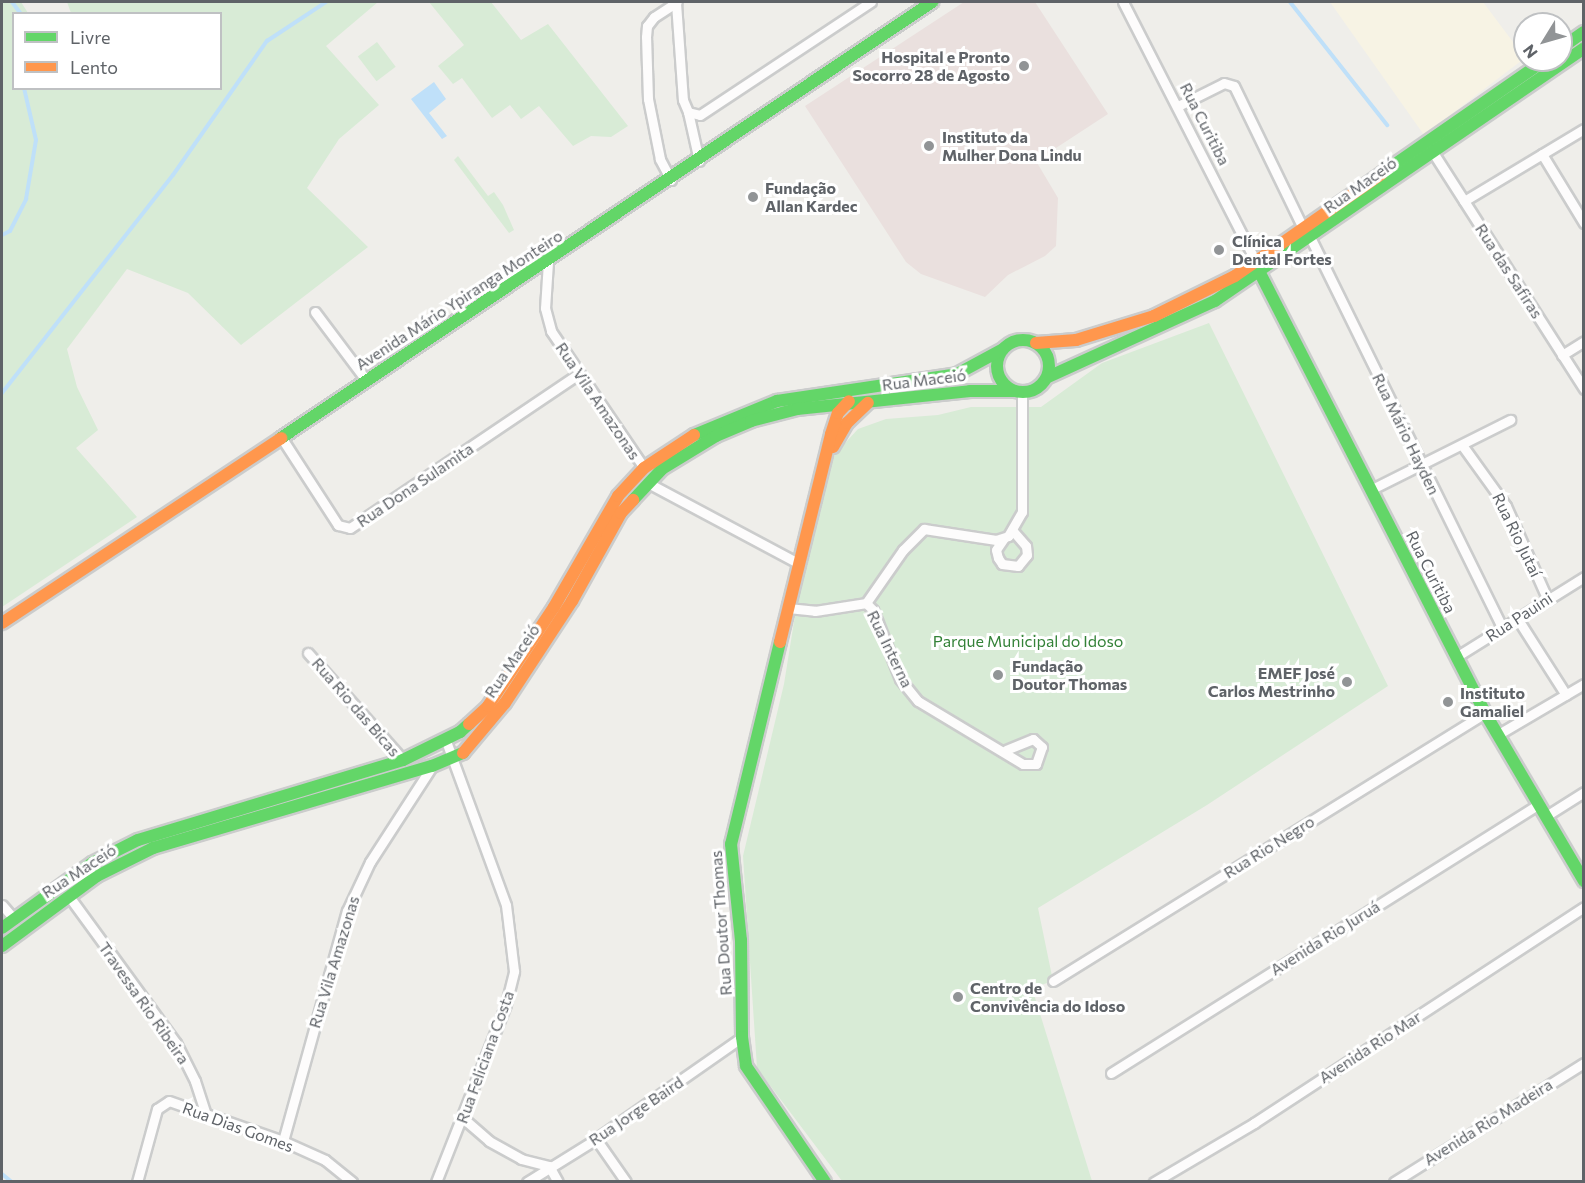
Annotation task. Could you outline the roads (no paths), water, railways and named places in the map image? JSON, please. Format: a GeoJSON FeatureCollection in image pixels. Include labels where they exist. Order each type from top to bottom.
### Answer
{"type":"FeatureCollection","features":[{"type":"Feature","properties":{"kind":"main road","name":"Avenida Mário Ypiranga Monteiro"},"geometry":{"type":"LineString","coordinates":[[2,623],[671,180],[932,2]]}},
{"type":"Feature","properties":{"kind":"main road","name":"Rua Maceió"},"geometry":{"type":"LineString","coordinates":[[1048,376],[1101,350],[1175,322],[1193,312],[1308,234],[1434,154],[1583,50]]}},
{"type":"Feature","properties":{"kind":"main road","name":"Rua Maceió"},"geometry":{"type":"LineString","coordinates":[[1308,234],[1529,72]]}},
{"type":"Feature","properties":{"kind":"main road","name":"Rua Maceió"},"geometry":{"type":"LineString","coordinates":[[1036,343],[1105,333],[1165,310],[1258,268]]}},
{"type":"Feature","properties":{"kind":"main road","name":"Rua Curitiba"},"geometry":{"type":"LineString","coordinates":[[1258,268],[1485,713],[1584,881]]}},
{"type":"Feature","properties":{"kind":"main road"},"geometry":{"type":"LineString","coordinates":[[1015,341],[1036,343],[1048,357],[1048,376],[1037,389],[1018,392],[998,373],[1003,349],[1015,341]]}},
{"type":"Feature","properties":{"kind":"main road","name":"Rua Maceió"},"geometry":{"type":"LineString","coordinates":[[2,928],[93,863],[138,840],[403,760],[446,741],[488,706],[554,607],[618,496],[644,468],[682,440],[748,410],[777,401],[957,374],[1003,349]]}},
{"type":"Feature","properties":{"kind":"main road","name":"Rua Doutor Thomas"},"geometry":{"type":"LineString","coordinates":[[825,1182],[751,1077],[742,1037],[741,940],[733,887],[731,844],[798,563],[829,453],[831,434],[845,405],[860,388]]}},
{"type":"Feature","properties":{"kind":"main road","name":"Rua Maceió"},"geometry":{"type":"LineString","coordinates":[[2,946],[97,876],[153,848],[450,760],[475,742],[505,703],[572,601],[621,513],[648,483],[716,436],[777,413],[816,407],[970,391],[1018,392]]}},
{"type":"Feature","properties":{"kind":"main road","name":"Rua Doutor Thomas"},"geometry":{"type":"LineString","coordinates":[[829,453],[847,423],[868,403]]}},
{"type":"Feature","properties":{"kind":"main road"},"geometry":{"type":"LineString","coordinates":[[816,407],[831,434]]}},
{"type":"Feature","properties":{"kind":"street"},"geometry":{"type":"LineString","coordinates":[[671,180],[660,159],[648,99],[646,37],[647,26],[654,16],[677,2],[680,84],[699,161]]}},
{"type":"Feature","properties":{"kind":"street"},"geometry":{"type":"LineString","coordinates":[[688,112],[695,115],[709,112],[871,2]]}},
{"type":"Feature","properties":{"kind":"street","name":"Rua Curitiba"},"geometry":{"type":"LineString","coordinates":[[1123,2],[1178,105],[1258,268]]}},
{"type":"Feature","properties":{"kind":"street","name":"Rua Mário Hayden"},"geometry":{"type":"LineString","coordinates":[[1178,105],[1227,82],[1234,86],[1502,628]]}},
{"type":"Feature","properties":{"kind":"street"},"geometry":{"type":"LineString","coordinates":[[1464,201],[1584,129]]}},
{"type":"Feature","properties":{"kind":"street","name":"Rua das Safiras"},"geometry":{"type":"LineString","coordinates":[[1434,154],[1584,389]]}},
{"type":"Feature","properties":{"kind":"street"},"geometry":{"type":"LineString","coordinates":[[1542,154],[1584,223]]}},
{"type":"Feature","properties":{"kind":"street","name":"Rua Vila Amazonas"},"geometry":{"type":"LineString","coordinates":[[548,262],[545,308],[551,331],[578,374],[644,468]]}},
{"type":"Feature","properties":{"kind":"street"},"geometry":{"type":"LineString","coordinates":[[315,312],[366,380]]}},
{"type":"Feature","properties":{"kind":"street"},"geometry":{"type":"LineString","coordinates":[[1562,355],[1584,341]]}},
{"type":"Feature","properties":{"kind":"street","name":"Rua Dona Sulamita"},"geometry":{"type":"LineString","coordinates":[[280,437],[338,525],[350,528],[578,374]]}},
{"type":"Feature","properties":{"kind":"street"},"geometry":{"type":"LineString","coordinates":[[1013,531],[1026,546],[1027,555],[1018,566],[1002,564],[996,550],[1004,538],[1013,531],[1022,512],[1018,392]]}},
{"type":"Feature","properties":{"kind":"street"},"geometry":{"type":"LineString","coordinates":[[1370,490],[1510,420]]}},
{"type":"Feature","properties":{"kind":"street","name":"Rua Rio Jutaí"},"geometry":{"type":"LineString","coordinates":[[1462,445],[1506,506],[1547,598]]}},
{"type":"Feature","properties":{"kind":"street"},"geometry":{"type":"LineString","coordinates":[[648,483],[798,563]]}},
{"type":"Feature","properties":{"kind":"street"},"geometry":{"type":"LineString","coordinates":[[788,608],[815,611],[866,603],[903,550],[924,529],[1004,538]]}},
{"type":"Feature","properties":{"kind":"street","name":"Rua Pauini"},"geometry":{"type":"LineString","coordinates":[[1456,657],[1547,598],[1584,577]]}},
{"type":"Feature","properties":{"kind":"street","name":"Rua Interna"},"geometry":{"type":"LineString","coordinates":[[866,603],[873,610],[900,679],[918,701],[1006,750]]}},
{"type":"Feature","properties":{"kind":"street"},"geometry":{"type":"LineString","coordinates":[[1517,618],[1566,694]]}},
{"type":"Feature","properties":{"kind":"street","name":"Rua Rio das Bicas"},"geometry":{"type":"LineString","coordinates":[[308,653],[403,760]]}},
{"type":"Feature","properties":{"kind":"street"},"geometry":{"type":"LineString","coordinates":[[1497,735],[1584,684]]}},
{"type":"Feature","properties":{"kind":"street","name":"Rua Rio Negro"},"geometry":{"type":"LineString","coordinates":[[1053,981],[1485,713]]}},
{"type":"Feature","properties":{"kind":"street","name":"Rua Feliciana Costa"},"geometry":{"type":"LineString","coordinates":[[436,1182],[464,1119],[506,1004],[514,971],[506,905],[450,760],[446,741]]}},
{"type":"Feature","properties":{"kind":"street","name":"Rua Vila Amazonas"},"geometry":{"type":"LineString","coordinates":[[283,1141],[347,911],[370,862],[432,766]]}},
{"type":"Feature","properties":{"kind":"street"},"geometry":{"type":"LineString","coordinates":[[1546,816],[1584,792]]}},
{"type":"Feature","properties":{"kind":"street","name":"Avenida Rio Juruá"},"geometry":{"type":"LineString","coordinates":[[1111,1073],[1539,804]]}},
{"type":"Feature","properties":{"kind":"street","name":"Travessa Rio Ribeira"},"geometry":{"type":"LineString","coordinates":[[68,896],[176,1043],[195,1081],[207,1117]]}},
{"type":"Feature","properties":{"kind":"street"},"geometry":{"type":"LineString","coordinates":[[2,905],[14,919]]}},
{"type":"Feature","properties":{"kind":"street","name":"Avenida Rio Mar"},"geometry":{"type":"LineString","coordinates":[[1154,1182],[1254,1123],[1584,907]]}},
{"type":"Feature","properties":{"kind":"street","name":"Rua Jorge Baird"},"geometry":{"type":"LineString","coordinates":[[527,1182],[549,1166],[596,1140],[742,1037]]}},
{"type":"Feature","properties":{"kind":"street","name":"Avenida Rio Madeira"},"geometry":{"type":"LineString","coordinates":[[1394,1182],[1584,1063]]}},
{"type":"Feature","properties":{"kind":"street","name":"Rua Dias Gomes"},"geometry":{"type":"LineString","coordinates":[[137,1182],[161,1106],[170,1101],[207,1117],[283,1141],[325,1160],[352,1182]]}},
{"type":"Feature","properties":{"kind":"street"},"geometry":{"type":"LineString","coordinates":[[464,1119],[495,1145],[521,1159],[549,1166],[558,1182]]}},
{"type":"Feature","properties":{"kind":"street"},"geometry":{"type":"LineString","coordinates":[[596,1140],[626,1182]]}},
{"type":"Feature","properties":{"kind":"water"},"geometry":{"type":"Polygon","coordinates":[[[434,82],[446,99],[429,113],[447,136],[442,139],[411,99],[434,82]]]}},
{"type":"Feature","properties":{"kind":"waterway"},"geometry":{"type":"LineString","coordinates":[[12,2],[20,12]]}},
{"type":"Feature","properties":{"kind":"waterway"},"geometry":{"type":"LineString","coordinates":[[2,393],[173,175],[267,41],[326,2]]}},
{"type":"Feature","properties":{"kind":"waterway"},"geometry":{"type":"LineString","coordinates":[[1290,2],[1387,125]]}},
{"type":"Feature","properties":{"kind":"waterway"},"geometry":{"type":"LineString","coordinates":[[2,235],[10,231],[26,199],[36,140],[24,90]]}},
{"type":"Feature","properties":{"kind":"waterway"},"geometry":{"type":"LineString","coordinates":[[2,1174],[12,1182]]}},
{"type":"Feature","properties":{"kind":"place","name":"Hospital e Pronto Socorro 28 de Agosto"},"geometry":{"type":"Point","coordinates":[1024,66]}},
{"type":"Feature","properties":{"kind":"place","name":"Instituto da Mulher Dona Lindu"},"geometry":{"type":"Point","coordinates":[929,146]}},
{"type":"Feature","properties":{"kind":"place","name":"Fundação Allan Kardec"},"geometry":{"type":"Point","coordinates":[753,197]}},
{"type":"Feature","properties":{"kind":"place","name":"Clínica Dental Fortes"},"geometry":{"type":"Point","coordinates":[1219,250]}},
{"type":"Feature","properties":{"kind":"place","name":"Fundação Doutor Thomas"},"geometry":{"type":"Point","coordinates":[998,675]}},
{"type":"Feature","properties":{"kind":"place","name":"EMEF José Carlos Mestrinho"},"geometry":{"type":"Point","coordinates":[1347,682]}},
{"type":"Feature","properties":{"kind":"place","name":"Instituto Gamaliel"},"geometry":{"type":"Point","coordinates":[1448,702]}},
{"type":"Feature","properties":{"kind":"place","name":"Centro de Convivência do Idoso"},"geometry":{"type":"Point","coordinates":[958,997]}},
{"type":"Feature","properties":{"kind":"park label","name":"Parque Municipal do Idoso"},"geometry":{"type":"Point","coordinates":[1028,641]}}]}
